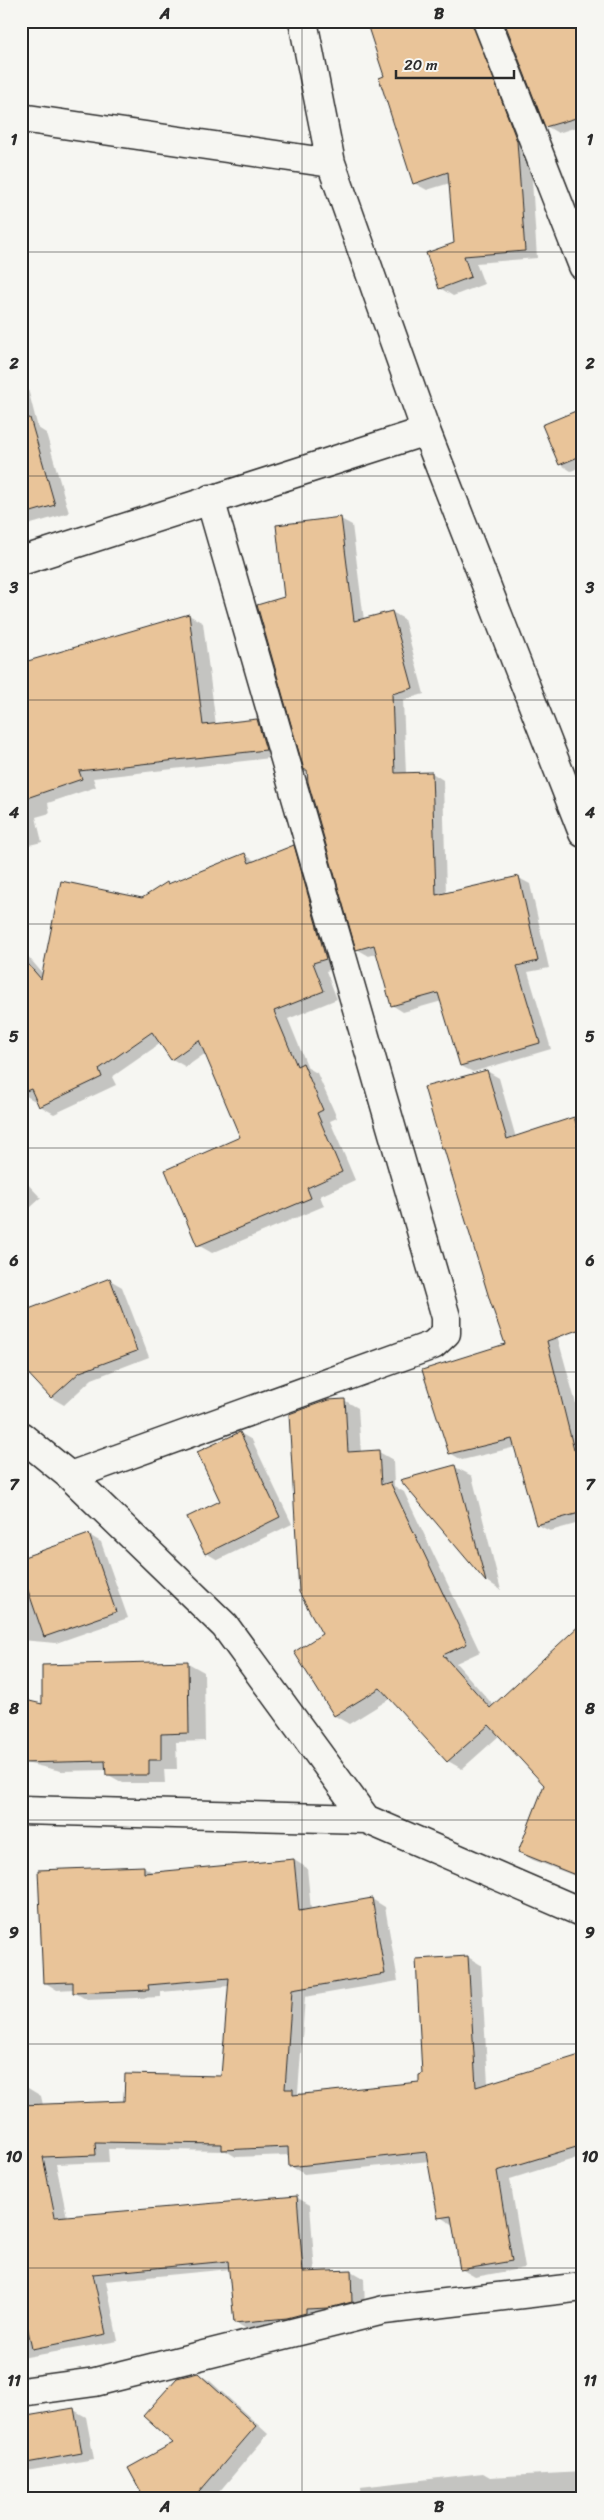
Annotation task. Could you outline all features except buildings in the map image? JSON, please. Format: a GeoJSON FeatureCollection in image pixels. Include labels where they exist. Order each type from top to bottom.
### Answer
{"type":"FeatureCollection","features":[{"type":"Feature","properties":{"kind":"street"},"geometry":{"type":"LineString","coordinates":[[303,21],[330,163],[426,431],[583,833]]}},
{"type":"Feature","properties":{"kind":"street"},"geometry":{"type":"LineString","coordinates":[[487,21],[583,266]]}},
{"type":"Feature","properties":{"kind":"street"},"geometry":{"type":"LineString","coordinates":[[21,118],[330,163]]}},
{"type":"Feature","properties":{"kind":"street"},"geometry":{"type":"LineString","coordinates":[[21,561],[426,431]]}},
{"type":"Feature","properties":{"kind":"street"},"geometry":{"type":"LineString","coordinates":[[70,1476],[433,1345],[446,1333],[446,1317],[210,499]]}},
{"type":"Feature","properties":{"kind":"street"},"geometry":{"type":"LineString","coordinates":[[21,1436],[70,1476],[225,1626],[366,1819]]}},
{"type":"Feature","properties":{"kind":"street"},"geometry":{"type":"LineString","coordinates":[[21,1810],[366,1819],[583,1913]]}},
{"type":"Feature","properties":{"kind":"street"},"geometry":{"type":"LineString","coordinates":[[21,2392],[95,2382],[384,2310],[583,2287]]}}]}
